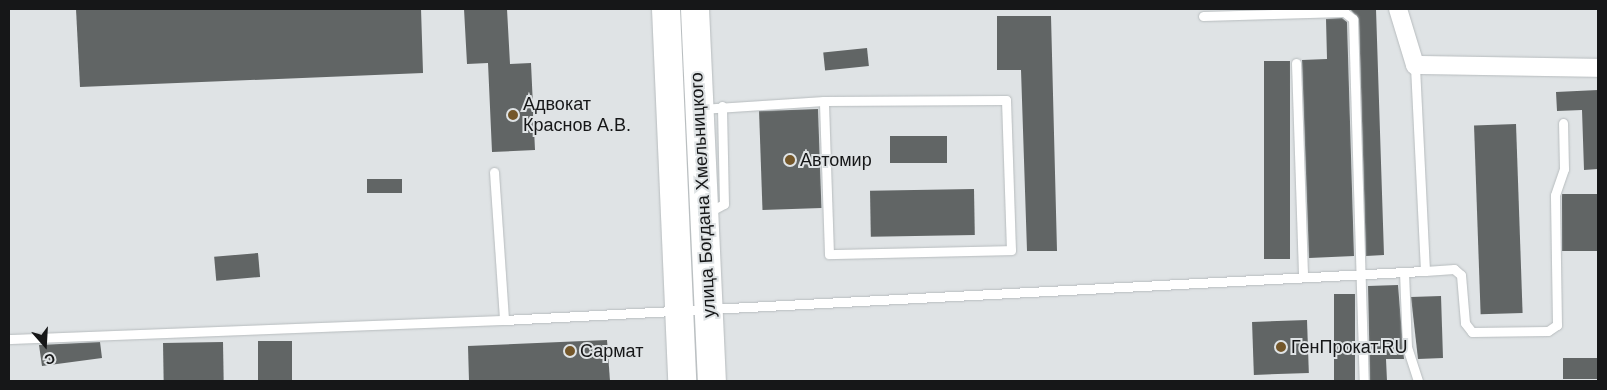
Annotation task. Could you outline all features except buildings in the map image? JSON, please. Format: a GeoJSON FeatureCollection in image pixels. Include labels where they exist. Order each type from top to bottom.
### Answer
{"type":"FeatureCollection","features":[{"type":"Feature","properties":{"kind":"highway","name":"улица Богдана Хмельницкого"},"geometry":{"type":"LineString","coordinates":[[666,9],[682,381]]}},
{"type":"Feature","properties":{"kind":"highway","name":"улица Богдана Хмельницкого"},"geometry":{"type":"LineString","coordinates":[[695,9],[711,108],[703,216],[712,381]]}},
{"type":"Feature","properties":{"kind":"street"},"geometry":{"type":"LineString","coordinates":[[1398,9],[1415,65],[1598,68]]}},
{"type":"Feature","properties":{"kind":"lane"},"geometry":{"type":"LineString","coordinates":[[1203,16],[1344,12],[1351,16],[1364,381]]}},
{"type":"Feature","properties":{"kind":"lane"},"geometry":{"type":"LineString","coordinates":[[1296,62],[1303,277]]}},
{"type":"Feature","properties":{"kind":"lane"},"geometry":{"type":"LineString","coordinates":[[1415,65],[1425,271]]}},
{"type":"Feature","properties":{"kind":"lane"},"geometry":{"type":"LineString","coordinates":[[711,108],[824,101],[1006,100],[1011,250],[829,254],[824,101]]}},
{"type":"Feature","properties":{"kind":"lane"},"geometry":{"type":"LineString","coordinates":[[9,339],[504,320],[679,309],[1454,270],[1461,275],[1465,323],[1472,332],[1548,331],[1557,326],[1555,195],[1564,169],[1563,123]]}},
{"type":"Feature","properties":{"kind":"lane"},"geometry":{"type":"LineString","coordinates":[[494,172],[504,320]]}},
{"type":"Feature","properties":{"kind":"lane"},"geometry":{"type":"LineString","coordinates":[[1404,272],[1407,346],[1418,381]]}},
{"type":"Feature","properties":{"kind":"place","name":"Адвокат Краснов А.В."},"geometry":{"type":"Point","coordinates":[513,115]}},
{"type":"Feature","properties":{"kind":"place","name":"Автомир"},"geometry":{"type":"Point","coordinates":[790,160]}},
{"type":"Feature","properties":{"kind":"place","name":"ГенПрокат.RU"},"geometry":{"type":"Point","coordinates":[1281,347]}},
{"type":"Feature","properties":{"kind":"place","name":"Сармат"},"geometry":{"type":"Point","coordinates":[570,351]}}]}
